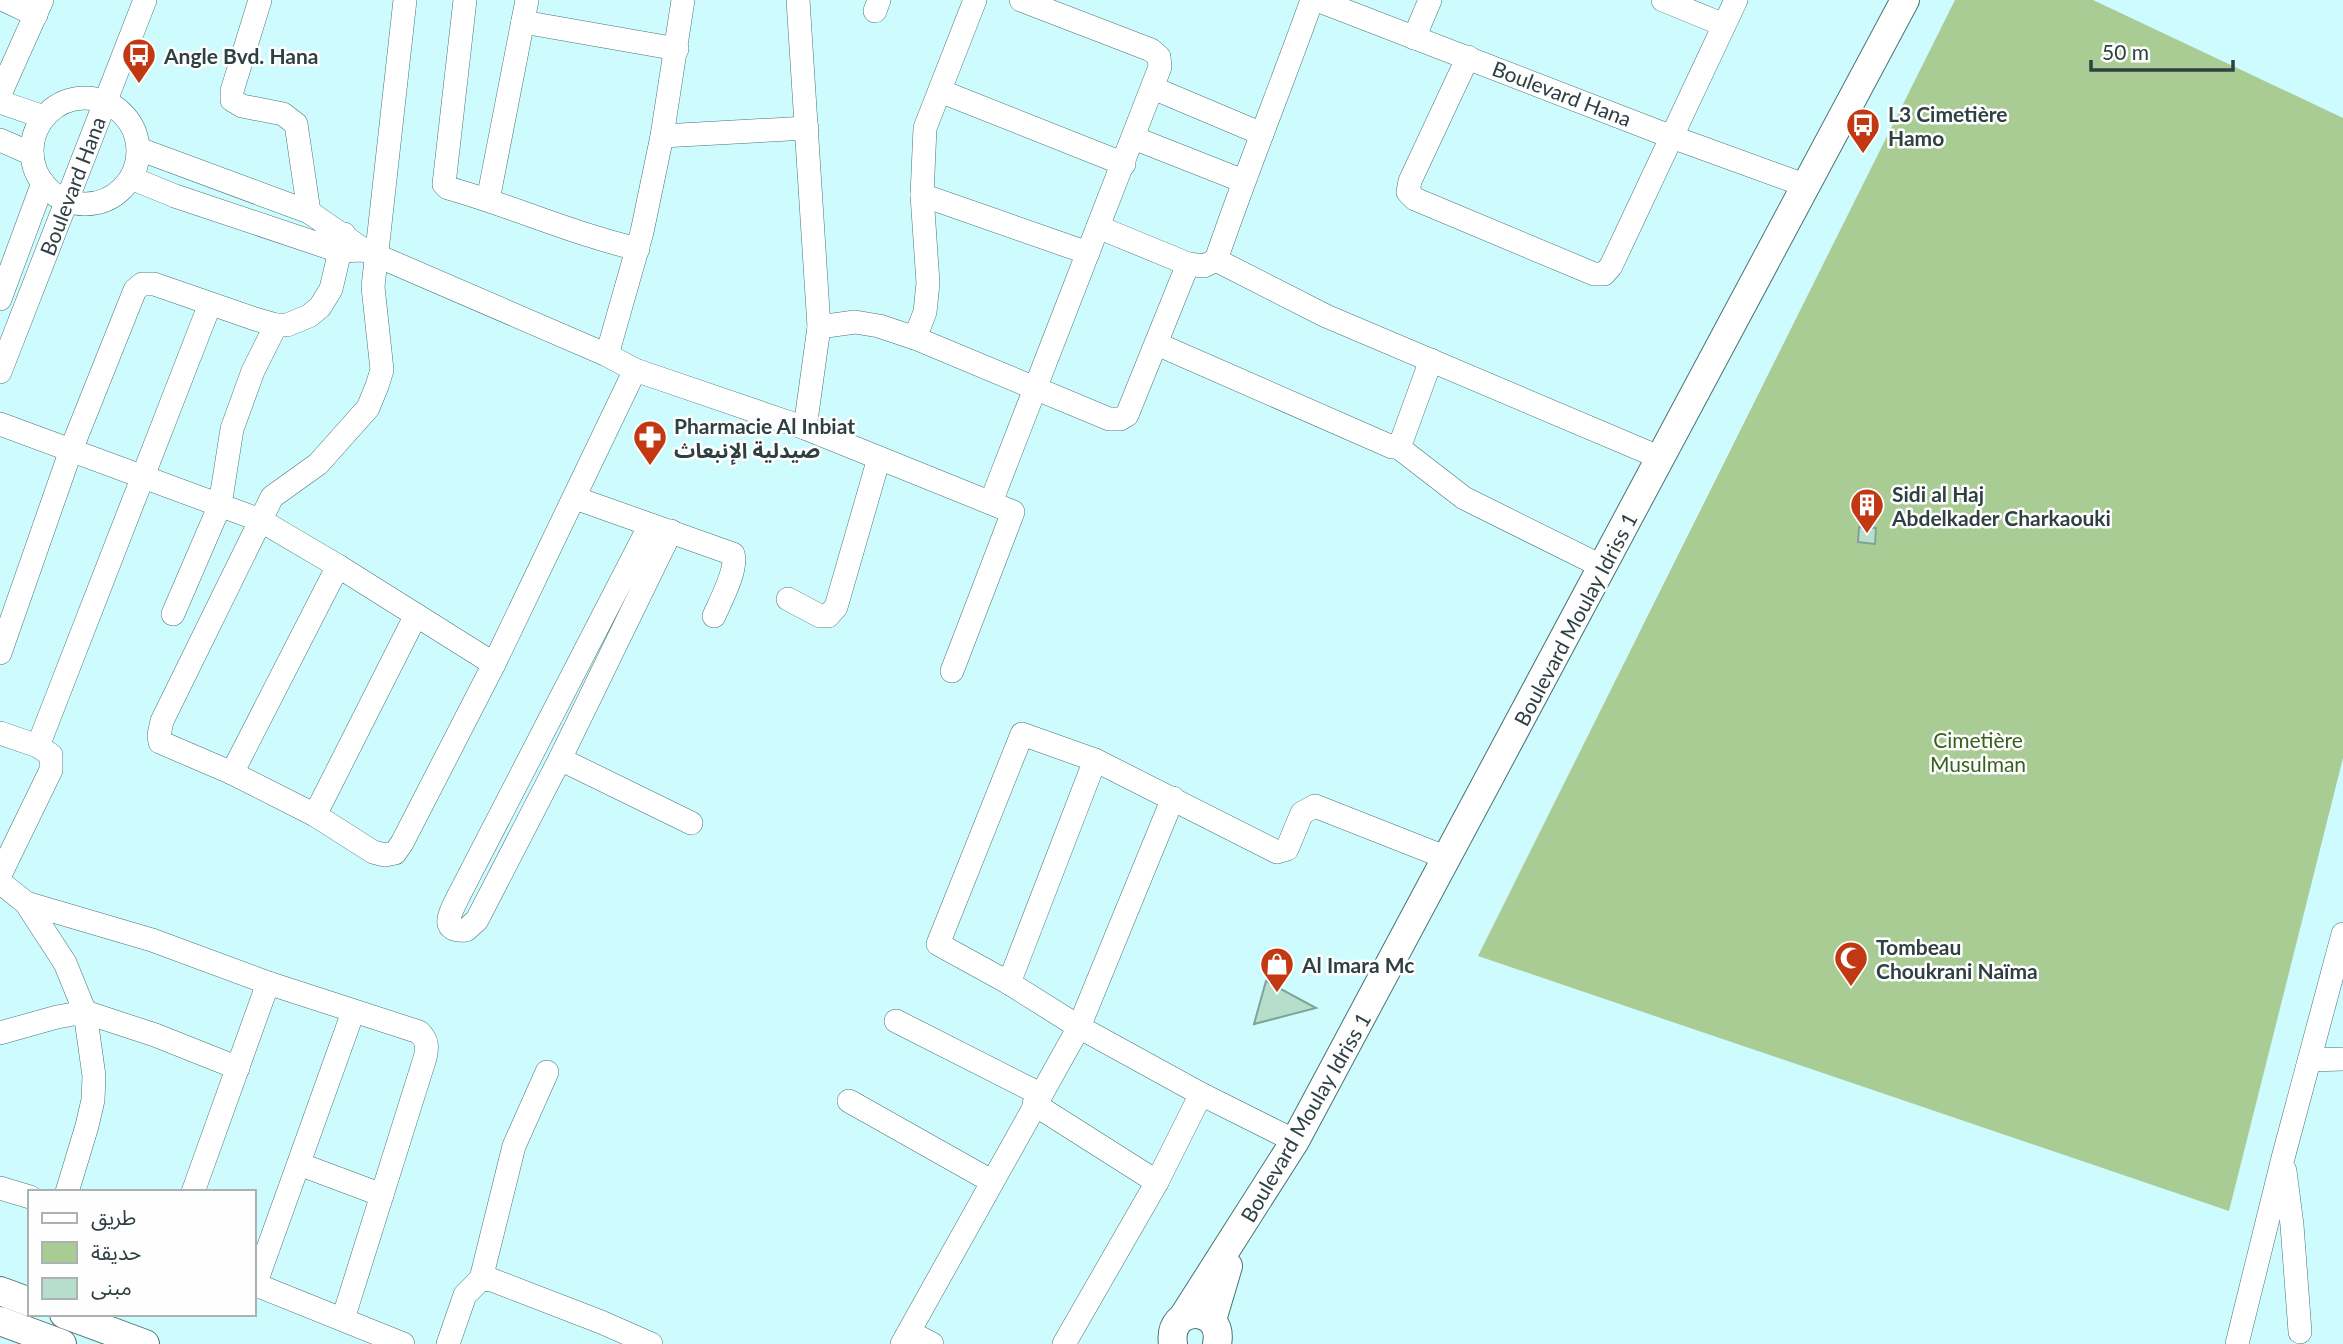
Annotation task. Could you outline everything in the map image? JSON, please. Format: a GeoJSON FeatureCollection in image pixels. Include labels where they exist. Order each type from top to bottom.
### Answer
{"type":"FeatureCollection","features":[{"type":"Feature","properties":{"kind":"main road","name":"Boulevard Moulay Idriss 1"},"geometry":{"type":"LineString","coordinates":[[1174,1333],[1295,1141],[1905,0]]}},
{"type":"Feature","properties":{"kind":"main road","name":"Boulevard Moulay Idriss 1"},"geometry":{"type":"LineString","coordinates":[[1215,1330],[1238,1234]]}},
{"type":"Feature","properties":{"kind":"main road"},"geometry":{"type":"LineString","coordinates":[[0,1291],[28,1300]]}},
{"type":"Feature","properties":{"kind":"main road"},"geometry":{"type":"LineString","coordinates":[[1174,1333],[1198,1314],[1215,1330],[1242,1344]]}},
{"type":"Feature","properties":{"kind":"main road"},"geometry":{"type":"LineString","coordinates":[[69,1316],[145,1344]]}},
{"type":"Feature","properties":{"kind":"main road"},"geometry":{"type":"LineString","coordinates":[[0,1321],[62,1344]]}},
{"type":"Feature","properties":{"kind":"street"},"geometry":{"type":"LineString","coordinates":[[0,94],[39,7],[4,0]]}},
{"type":"Feature","properties":{"kind":"street","name":"Boulevard Hana"},"geometry":{"type":"LineString","coordinates":[[0,372],[145,0]]}},
{"type":"Feature","properties":{"kind":"street"},"geometry":{"type":"LineString","coordinates":[[260,0],[232,91],[232,100],[242,106],[283,114],[296,124],[309,212]]}},
{"type":"Feature","properties":{"kind":"street"},"geometry":{"type":"LineString","coordinates":[[405,0],[371,253],[382,370],[368,408],[318,464],[272,497],[172,699],[159,735],[160,742],[232,773],[315,815],[373,852],[385,855],[395,853],[494,664],[635,370]]}},
{"type":"Feature","properties":{"kind":"street"},"geometry":{"type":"LineString","coordinates":[[466,0],[444,184],[448,188],[594,239],[638,249]]}},
{"type":"Feature","properties":{"kind":"street"},"geometry":{"type":"LineString","coordinates":[[607,355],[638,249],[662,136],[683,0]]}},
{"type":"Feature","properties":{"kind":"street"},"geometry":{"type":"LineString","coordinates":[[798,0],[819,327],[805,428]]}},
{"type":"Feature","properties":{"kind":"street"},"geometry":{"type":"LineString","coordinates":[[915,338],[925,312],[928,283],[922,195],[925,128],[975,0]]}},
{"type":"Feature","properties":{"kind":"street"},"geometry":{"type":"LineString","coordinates":[[991,502],[1160,67],[1159,57],[1151,50],[1021,0]]}},
{"type":"Feature","properties":{"kind":"street"},"geometry":{"type":"LineString","coordinates":[[1098,227],[1188,264],[1203,266],[1216,260],[1243,181],[1315,0]]}},
{"type":"Feature","properties":{"kind":"street","name":"Boulevard Hana"},"geometry":{"type":"LineString","coordinates":[[1315,0],[1807,186]]}},
{"type":"Feature","properties":{"kind":"street"},"geometry":{"type":"LineString","coordinates":[[1414,38],[1430,0]]}},
{"type":"Feature","properties":{"kind":"street"},"geometry":{"type":"LineString","coordinates":[[1663,0],[1724,25]]}},
{"type":"Feature","properties":{"kind":"street"},"geometry":{"type":"LineString","coordinates":[[1468,57],[1410,181],[1408,192],[1415,199],[1594,274],[1604,274],[1611,266],[1736,0]]}},
{"type":"Feature","properties":{"kind":"street"},"geometry":{"type":"LineString","coordinates":[[488,200],[525,11],[677,49]]}},
{"type":"Feature","properties":{"kind":"street"},"geometry":{"type":"LineString","coordinates":[[1153,88],[1262,134]]}},
{"type":"Feature","properties":{"kind":"street"},"geometry":{"type":"LineString","coordinates":[[940,91],[1124,164]]}},
{"type":"Feature","properties":{"kind":"street"},"geometry":{"type":"LineString","coordinates":[[71,99],[105,101],[122,112],[134,129],[139,149],[137,163],[125,187],[113,196],[99,202],[83,204],[68,201],[54,194],[43,183],[35,169],[33,141],[44,117],[56,106],[71,99]]}},
{"type":"Feature","properties":{"kind":"street"},"geometry":{"type":"LineString","coordinates":[[0,102],[44,117]]}},
{"type":"Feature","properties":{"kind":"street"},"geometry":{"type":"LineString","coordinates":[[662,136],[807,128]]}},
{"type":"Feature","properties":{"kind":"street"},"geometry":{"type":"LineString","coordinates":[[1134,138],[1243,181]]}},
{"type":"Feature","properties":{"kind":"street"},"geometry":{"type":"LineString","coordinates":[[0,140],[32,154]]}},
{"type":"Feature","properties":{"kind":"street"},"geometry":{"type":"LineString","coordinates":[[139,149],[309,212],[342,243]]}},
{"type":"Feature","properties":{"kind":"street"},"geometry":{"type":"LineString","coordinates":[[131,178],[175,196],[371,253],[607,355],[635,370],[805,428],[1013,512],[952,671]]}},
{"type":"Feature","properties":{"kind":"street"},"geometry":{"type":"LineString","coordinates":[[23,312],[0,301],[43,183]]}},
{"type":"Feature","properties":{"kind":"street"},"geometry":{"type":"LineString","coordinates":[[922,195],[1088,253]]}},
{"type":"Feature","properties":{"kind":"street"},"geometry":{"type":"LineString","coordinates":[[0,653],[7,614],[129,300],[138,286],[153,284],[276,325],[287,325],[320,307],[331,289],[342,243]]}},
{"type":"Feature","properties":{"kind":"street"},"geometry":{"type":"LineString","coordinates":[[1216,260],[1326,316],[1661,458]]}},
{"type":"Feature","properties":{"kind":"street"},"geometry":{"type":"LineString","coordinates":[[819,327],[855,322],[878,326],[915,338],[1109,419],[1120,419],[1127,415],[1188,264]]}},
{"type":"Feature","properties":{"kind":"street"},"geometry":{"type":"LineString","coordinates":[[38,746],[210,304]]}},
{"type":"Feature","properties":{"kind":"street"},"geometry":{"type":"LineString","coordinates":[[173,614],[220,505],[232,429],[253,372],[276,325]]}},
{"type":"Feature","properties":{"kind":"street"},"geometry":{"type":"LineString","coordinates":[[1157,344],[1386,445],[1398,447],[1464,498],[1602,567]]}},
{"type":"Feature","properties":{"kind":"street"},"geometry":{"type":"LineString","coordinates":[[1398,447],[1432,360]]}},
{"type":"Feature","properties":{"kind":"street"},"geometry":{"type":"LineString","coordinates":[[0,424],[260,520],[494,664]]}},
{"type":"Feature","properties":{"kind":"street"},"geometry":{"type":"LineString","coordinates":[[788,599],[820,616],[828,615],[836,607],[879,458]]}},
{"type":"Feature","properties":{"kind":"street"},"geometry":{"type":"LineString","coordinates":[[575,498],[729,551],[735,558],[734,567],[714,617]]}},
{"type":"Feature","properties":{"kind":"street"},"geometry":{"type":"LineString","coordinates":[[660,528],[606,665],[556,767],[477,920],[466,930],[455,930],[449,923],[450,913],[494,826],[584,654],[660,528]]}},
{"type":"Feature","properties":{"kind":"street"},"geometry":{"type":"LineString","coordinates":[[232,773],[338,566]]}},
{"type":"Feature","properties":{"kind":"street"},"geometry":{"type":"LineString","coordinates":[[315,815],[415,615]]}},
{"type":"Feature","properties":{"kind":"street"},"geometry":{"type":"LineString","coordinates":[[584,654],[606,665]]}},
{"type":"Feature","properties":{"kind":"street"},"geometry":{"type":"LineString","coordinates":[[0,733],[38,746],[51,755],[51,770],[0,875]]}},
{"type":"Feature","properties":{"kind":"street"},"geometry":{"type":"LineString","coordinates":[[1295,1141],[1079,1027],[1009,983],[938,944],[1021,734],[1095,760],[1277,852],[1287,849],[1302,813],[1315,806],[1447,858]]}},
{"type":"Feature","properties":{"kind":"street"},"geometry":{"type":"LineString","coordinates":[[529,759],[556,767],[691,823]]}},
{"type":"Feature","properties":{"kind":"street"},"geometry":{"type":"LineString","coordinates":[[1009,983],[1095,760]]}},
{"type":"Feature","properties":{"kind":"street"},"geometry":{"type":"LineString","coordinates":[[932,1344],[905,1338],[1079,1027],[1173,798]]}},
{"type":"Feature","properties":{"kind":"street"},"geometry":{"type":"LineString","coordinates":[[494,826],[518,837]]}},
{"type":"Feature","properties":{"kind":"street"},"geometry":{"type":"LineString","coordinates":[[0,883],[26,903],[65,963],[85,1012],[94,1076],[93,1100],[88,1126],[68,1190]]}},
{"type":"Feature","properties":{"kind":"street"},"geometry":{"type":"LineString","coordinates":[[26,903],[152,940],[268,983],[419,1032],[426,1040],[425,1058],[343,1319]]}},
{"type":"Feature","properties":{"kind":"street"},"geometry":{"type":"LineString","coordinates":[[2237,1344],[2343,934]]}},
{"type":"Feature","properties":{"kind":"street"},"geometry":{"type":"LineString","coordinates":[[194,1190],[268,983]]}},
{"type":"Feature","properties":{"kind":"street"},"geometry":{"type":"LineString","coordinates":[[0,1033],[85,1012],[155,1035],[238,1068]]}},
{"type":"Feature","properties":{"kind":"street"},"geometry":{"type":"LineString","coordinates":[[256,1280],[353,1012]]}},
{"type":"Feature","properties":{"kind":"street"},"geometry":{"type":"LineString","coordinates":[[897,1021],[1037,1099],[1157,1182]]}},
{"type":"Feature","properties":{"kind":"street"},"geometry":{"type":"LineString","coordinates":[[2310,1060],[2343,1059]]}},
{"type":"Feature","properties":{"kind":"street"},"geometry":{"type":"LineString","coordinates":[[448,1344],[466,1295],[481,1279],[514,1146],[547,1072]]}},
{"type":"Feature","properties":{"kind":"street"},"geometry":{"type":"LineString","coordinates":[[1064,1344],[1157,1182],[1202,1094]]}},
{"type":"Feature","properties":{"kind":"street"},"geometry":{"type":"LineString","coordinates":[[849,1101],[991,1181]]}},
{"type":"Feature","properties":{"kind":"street"},"geometry":{"type":"LineString","coordinates":[[2283,1158],[2291,1213],[2300,1332]]}},
{"type":"Feature","properties":{"kind":"street"},"geometry":{"type":"LineString","coordinates":[[299,1164],[382,1195]]}},
{"type":"Feature","properties":{"kind":"street"},"geometry":{"type":"LineString","coordinates":[[0,1188],[28,1196]]}},
{"type":"Feature","properties":{"kind":"street"},"geometry":{"type":"LineString","coordinates":[[481,1279],[492,1280],[651,1344]]}},
{"type":"Feature","properties":{"kind":"street"},"geometry":{"type":"LineString","coordinates":[[256,1286],[403,1344]]}},
{"type":"Feature","properties":{"kind":"green space","name":"Cimetière Musulman"},"geometry":{"type":"Polygon","coordinates":[[[1955,0],[2093,0],[2343,118],[2343,758],[2229,1211],[1478,956],[1955,0]]]}},
{"type":"Feature","properties":{"kind":"building","name":"Sidi al Haj Abdelkader Charkaouki"},"geometry":{"type":"Polygon","coordinates":[[[1859,527],[1876,528],[1875,544],[1858,542],[1859,527]]]}},
{"type":"Feature","properties":{"kind":"building","name":"Al Imara Mc"},"geometry":{"type":"Polygon","coordinates":[[[1266,981],[1316,1008],[1254,1024],[1266,981]]]}},
{"type":"Feature","properties":{"kind":"place","name":"Angle Bvd. Hana"},"geometry":{"type":"Point","coordinates":[139,85]}},
{"type":"Feature","properties":{"kind":"place","name":"L3 Cimetière Hamo"},"geometry":{"type":"Point","coordinates":[1863,155]}},
{"type":"Feature","properties":{"kind":"place","name":"Pharmacie Al Inbiat صيدلية الإنبعاث"},"geometry":{"type":"Point","coordinates":[650,467]}},
{"type":"Feature","properties":{"kind":"place","name":"Sidi al Haj Abdelkader Charkaouki"},"geometry":{"type":"Point","coordinates":[1867,535]}},
{"type":"Feature","properties":{"kind":"place","name":"Tombeau Choukrani Naïma"},"geometry":{"type":"Point","coordinates":[1851,988]}},
{"type":"Feature","properties":{"kind":"place","name":"Al Imara Mc"},"geometry":{"type":"Point","coordinates":[1277,994]}}]}
